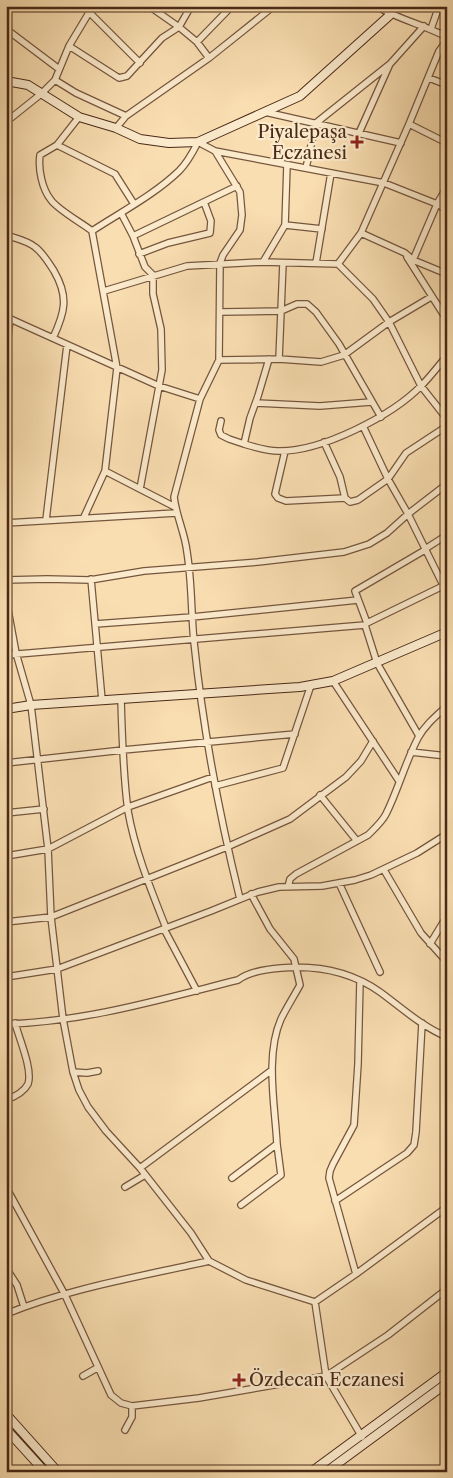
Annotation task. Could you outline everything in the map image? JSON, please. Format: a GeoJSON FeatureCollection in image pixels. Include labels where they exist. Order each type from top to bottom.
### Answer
{"type":"FeatureCollection","features":[{"type":"Feature","properties":{"kind":"street"},"geometry":{"type":"LineString","coordinates":[[69,46],[119,78],[127,76],[162,38],[179,26],[190,6]]}},
{"type":"Feature","properties":{"kind":"street"},"geometry":{"type":"LineString","coordinates":[[198,42],[232,6]]}},
{"type":"Feature","properties":{"kind":"street"},"geometry":{"type":"LineString","coordinates":[[116,128],[126,116],[209,58],[274,6]]}},
{"type":"Feature","properties":{"kind":"street"},"geometry":{"type":"LineString","coordinates":[[338,264],[361,233],[384,184],[439,51],[447,39],[391,10],[376,6]]}},
{"type":"Feature","properties":{"kind":"street"},"geometry":{"type":"LineString","coordinates":[[306,168],[316,123],[390,64],[428,28],[440,6]]}},
{"type":"Feature","properties":{"kind":"street"},"geometry":{"type":"LineString","coordinates":[[152,7],[198,42],[209,58]]}},
{"type":"Feature","properties":{"kind":"street"},"geometry":{"type":"LineString","coordinates":[[6,122],[41,94],[55,80],[69,46],[91,9],[140,63]]}},
{"type":"Feature","properties":{"kind":"street"},"geometry":{"type":"LineString","coordinates":[[6,81],[28,86],[79,117],[116,128],[140,139],[169,143],[198,142],[300,96],[391,10]]}},
{"type":"Feature","properties":{"kind":"street"},"geometry":{"type":"LineString","coordinates":[[6,45],[8,30],[59,69]]}},
{"type":"Feature","properties":{"kind":"street"},"geometry":{"type":"LineString","coordinates":[[358,133],[390,64]]}},
{"type":"Feature","properties":{"kind":"street"},"geometry":{"type":"LineString","coordinates":[[429,78],[447,85]]}},
{"type":"Feature","properties":{"kind":"street"},"geometry":{"type":"LineString","coordinates":[[55,80],[83,96],[126,116]]}},
{"type":"Feature","properties":{"kind":"street"},"geometry":{"type":"LineString","coordinates":[[266,112],[401,144]]}},
{"type":"Feature","properties":{"kind":"street"},"geometry":{"type":"LineString","coordinates":[[79,117],[57,145],[40,155],[40,172],[51,200],[92,231],[117,368],[105,471],[84,518]]}},
{"type":"Feature","properties":{"kind":"street"},"geometry":{"type":"LineString","coordinates":[[409,124],[447,143]]}},
{"type":"Feature","properties":{"kind":"street"},"geometry":{"type":"LineString","coordinates":[[198,142],[215,151],[384,184],[437,204],[447,210]]}},
{"type":"Feature","properties":{"kind":"street"},"geometry":{"type":"LineString","coordinates":[[92,231],[134,204],[180,170],[198,142]]}},
{"type":"Feature","properties":{"kind":"street"},"geometry":{"type":"LineString","coordinates":[[57,145],[115,174],[134,204]]}},
{"type":"Feature","properties":{"kind":"street"},"geometry":{"type":"LineString","coordinates":[[215,151],[240,192],[242,215],[240,230],[223,255],[220,263],[219,360],[200,399],[174,497],[187,550],[194,640],[206,743],[227,847],[240,899]]}},
{"type":"Feature","properties":{"kind":"street"},"geometry":{"type":"LineString","coordinates":[[263,262],[285,225],[287,165]]}},
{"type":"Feature","properties":{"kind":"street"},"geometry":{"type":"LineString","coordinates":[[316,263],[331,173]]}},
{"type":"Feature","properties":{"kind":"street"},"geometry":{"type":"LineString","coordinates":[[133,236],[237,186]]}},
{"type":"Feature","properties":{"kind":"street"},"geometry":{"type":"LineString","coordinates":[[413,260],[437,204],[447,187]]}},
{"type":"Feature","properties":{"kind":"street"},"geometry":{"type":"LineString","coordinates":[[139,254],[168,243],[210,233],[211,221],[204,202]]}},
{"type":"Feature","properties":{"kind":"street"},"geometry":{"type":"LineString","coordinates":[[121,212],[133,236],[144,267],[154,275]]}},
{"type":"Feature","properties":{"kind":"street"},"geometry":{"type":"LineString","coordinates":[[285,225],[322,229]]}},
{"type":"Feature","properties":{"kind":"street"},"geometry":{"type":"LineString","coordinates":[[361,233],[404,253],[413,260],[447,274]]}},
{"type":"Feature","properties":{"kind":"street"},"geometry":{"type":"LineString","coordinates":[[6,235],[34,246],[50,263],[60,282],[64,293],[64,305],[53,338]]}},
{"type":"Feature","properties":{"kind":"street"},"geometry":{"type":"LineString","coordinates":[[404,253],[447,320]]}},
{"type":"Feature","properties":{"kind":"street"},"geometry":{"type":"LineString","coordinates":[[6,254],[6,263]]}},
{"type":"Feature","properties":{"kind":"street"},"geometry":{"type":"LineString","coordinates":[[104,291],[187,266],[263,262],[338,264],[372,299],[389,322],[421,386],[447,419]]}},
{"type":"Feature","properties":{"kind":"street"},"geometry":{"type":"LineString","coordinates":[[279,359],[283,263]]}},
{"type":"Feature","properties":{"kind":"street"},"geometry":{"type":"LineString","coordinates":[[140,489],[162,370],[161,329],[153,294],[154,275]]}},
{"type":"Feature","properties":{"kind":"street"},"geometry":{"type":"LineString","coordinates":[[219,360],[279,359],[321,362],[344,355],[389,322],[431,297]]}},
{"type":"Feature","properties":{"kind":"street"},"geometry":{"type":"LineString","coordinates":[[220,312],[281,311],[297,304],[307,304],[316,312],[339,344],[381,417]]}},
{"type":"Feature","properties":{"kind":"street"},"geometry":{"type":"LineString","coordinates":[[6,354],[8,318],[159,386],[200,399]]}},
{"type":"Feature","properties":{"kind":"street"},"geometry":{"type":"LineString","coordinates":[[46,520],[67,345]]}},
{"type":"Feature","properties":{"kind":"street"},"geometry":{"type":"LineString","coordinates":[[221,421],[221,435],[244,444],[277,451],[297,450],[324,442],[381,417],[421,386],[447,356]]}},
{"type":"Feature","properties":{"kind":"street"},"geometry":{"type":"LineString","coordinates":[[244,444],[250,418],[269,359]]}},
{"type":"Feature","properties":{"kind":"street"},"geometry":{"type":"LineString","coordinates":[[256,403],[320,406],[371,402]]}},
{"type":"Feature","properties":{"kind":"street"},"geometry":{"type":"LineString","coordinates":[[363,426],[388,479],[445,585],[447,593]]}},
{"type":"Feature","properties":{"kind":"street"},"geometry":{"type":"LineString","coordinates":[[324,442],[340,477],[345,498],[350,502],[358,500],[388,479],[406,453],[447,426]]}},
{"type":"Feature","properties":{"kind":"street"},"geometry":{"type":"LineString","coordinates":[[285,451],[275,494],[278,498],[286,501],[345,498]]}},
{"type":"Feature","properties":{"kind":"street"},"geometry":{"type":"LineString","coordinates":[[105,471],[176,510]]}},
{"type":"Feature","properties":{"kind":"street"},"geometry":{"type":"LineString","coordinates":[[6,580],[91,580],[144,571],[344,552],[369,544],[387,533],[447,484]]}},
{"type":"Feature","properties":{"kind":"street"},"geometry":{"type":"LineString","coordinates":[[6,523],[176,510]]}},
{"type":"Feature","properties":{"kind":"street"},"geometry":{"type":"LineString","coordinates":[[419,736],[377,663],[355,591],[447,536]]}},
{"type":"Feature","properties":{"kind":"street"},"geometry":{"type":"LineString","coordinates":[[91,580],[102,700]]}},
{"type":"Feature","properties":{"kind":"street"},"geometry":{"type":"LineString","coordinates":[[6,655],[366,624],[445,585]]}},
{"type":"Feature","properties":{"kind":"street"},"geometry":{"type":"LineString","coordinates":[[6,599],[16,654],[31,705],[36,759],[44,809],[51,917],[63,1019],[73,1072],[79,1090],[88,1108],[140,1168],[191,1233],[210,1261],[246,1280],[315,1302]]}},
{"type":"Feature","properties":{"kind":"street"},"geometry":{"type":"LineString","coordinates":[[95,624],[192,617],[358,600]]}},
{"type":"Feature","properties":{"kind":"street"},"geometry":{"type":"LineString","coordinates":[[6,709],[31,705],[334,681],[447,632]]}},
{"type":"Feature","properties":{"kind":"street"},"geometry":{"type":"LineString","coordinates":[[334,681],[399,780]]}},
{"type":"Feature","properties":{"kind":"street"},"geometry":{"type":"LineString","coordinates":[[215,786],[283,768],[311,684]]}},
{"type":"Feature","properties":{"kind":"street"},"geometry":{"type":"LineString","coordinates":[[121,699],[128,808],[147,879],[165,929],[197,991]]}},
{"type":"Feature","properties":{"kind":"street"},"geometry":{"type":"LineString","coordinates":[[288,886],[290,879],[296,874],[368,835],[385,816],[419,736],[447,706]]}},
{"type":"Feature","properties":{"kind":"street"},"geometry":{"type":"LineString","coordinates":[[6,763],[295,734]]}},
{"type":"Feature","properties":{"kind":"street"},"geometry":{"type":"LineString","coordinates":[[6,922],[51,917],[227,847],[290,818],[346,777],[360,761],[373,741]]}},
{"type":"Feature","properties":{"kind":"street"},"geometry":{"type":"LineString","coordinates":[[411,752],[447,756]]}},
{"type":"Feature","properties":{"kind":"street"},"geometry":{"type":"LineString","coordinates":[[6,856],[48,849],[128,808],[213,777]]}},
{"type":"Feature","properties":{"kind":"street"},"geometry":{"type":"LineString","coordinates":[[320,795],[357,842]]}},
{"type":"Feature","properties":{"kind":"street"},"geometry":{"type":"LineString","coordinates":[[6,813],[44,809]]}},
{"type":"Feature","properties":{"kind":"street"},"geometry":{"type":"LineString","coordinates":[[6,977],[57,969],[165,929],[250,894],[288,886],[314,886],[355,880],[384,870],[417,853],[447,834]]}},
{"type":"Feature","properties":{"kind":"street"},"geometry":{"type":"LineString","coordinates":[[384,870],[421,933],[447,962]]}},
{"type":"Feature","properties":{"kind":"street"},"geometry":{"type":"LineString","coordinates":[[339,883],[380,972]]}},
{"type":"Feature","properties":{"kind":"street"},"geometry":{"type":"LineString","coordinates":[[241,1205],[281,1175],[272,1070],[275,1044],[281,1020],[300,985],[297,967],[289,951],[270,929],[250,894]]}},
{"type":"Feature","properties":{"kind":"street"},"geometry":{"type":"LineString","coordinates":[[430,944],[447,916]]}},
{"type":"Feature","properties":{"kind":"street"},"geometry":{"type":"LineString","coordinates":[[6,1024],[104,1013],[238,980],[244,975],[277,968],[297,967],[327,969],[360,981],[378,991],[422,1023],[447,1036]]}},
{"type":"Feature","properties":{"kind":"street"},"geometry":{"type":"LineString","coordinates":[[356,1274],[330,1186],[330,1171],[351,1133],[355,1117],[360,981]]}},
{"type":"Feature","properties":{"kind":"street"},"geometry":{"type":"LineString","coordinates":[[6,1100],[28,1085],[29,1073],[15,1023]]}},
{"type":"Feature","properties":{"kind":"street"},"geometry":{"type":"LineString","coordinates":[[335,1201],[396,1161],[414,1145],[422,1023]]}},
{"type":"Feature","properties":{"kind":"street"},"geometry":{"type":"LineString","coordinates":[[140,1168],[272,1070]]}},
{"type":"Feature","properties":{"kind":"street"},"geometry":{"type":"LineString","coordinates":[[73,1072],[87,1073],[98,1071]]}},
{"type":"Feature","properties":{"kind":"street"},"geometry":{"type":"LineString","coordinates":[[232,1178],[277,1144]]}},
{"type":"Feature","properties":{"kind":"street"},"geometry":{"type":"LineString","coordinates":[[125,1187],[145,1175]]}},
{"type":"Feature","properties":{"kind":"street"},"geometry":{"type":"LineString","coordinates":[[7,1191],[65,1295],[111,1395],[121,1403],[132,1406],[199,1398],[326,1376],[388,1335],[447,1289]]}},
{"type":"Feature","properties":{"kind":"street"},"geometry":{"type":"LineString","coordinates":[[315,1302],[447,1207]]}},
{"type":"Feature","properties":{"kind":"street"},"geometry":{"type":"LineString","coordinates":[[6,1314],[65,1295],[210,1261]]}},
{"type":"Feature","properties":{"kind":"street"},"geometry":{"type":"LineString","coordinates":[[6,1268],[17,1285],[24,1307]]}},
{"type":"Feature","properties":{"kind":"street"},"geometry":{"type":"LineString","coordinates":[[315,1302],[326,1376],[366,1442]]}},
{"type":"Feature","properties":{"kind":"street"},"geometry":{"type":"LineString","coordinates":[[83,1376],[98,1368]]}},
{"type":"Feature","properties":{"kind":"street"},"geometry":{"type":"LineString","coordinates":[[311,1472],[447,1372]]}},
{"type":"Feature","properties":{"kind":"street"},"geometry":{"type":"LineString","coordinates":[[326,1472],[447,1383]]}},
{"type":"Feature","properties":{"kind":"street"},"geometry":{"type":"LineString","coordinates":[[125,1430],[132,1417],[132,1406]]}},
{"type":"Feature","properties":{"kind":"street"},"geometry":{"type":"LineString","coordinates":[[6,1414],[58,1472]]}},
{"type":"Feature","properties":{"kind":"street"},"geometry":{"type":"LineString","coordinates":[[6,1429],[45,1472]]}},
{"type":"Feature","properties":{"kind":"place","name":"Piyalepaşa Eczanesi"},"geometry":{"type":"Point","coordinates":[357,142]}},
{"type":"Feature","properties":{"kind":"place","name":"Özdecan Eczanesi"},"geometry":{"type":"Point","coordinates":[239,1380]}}]}
